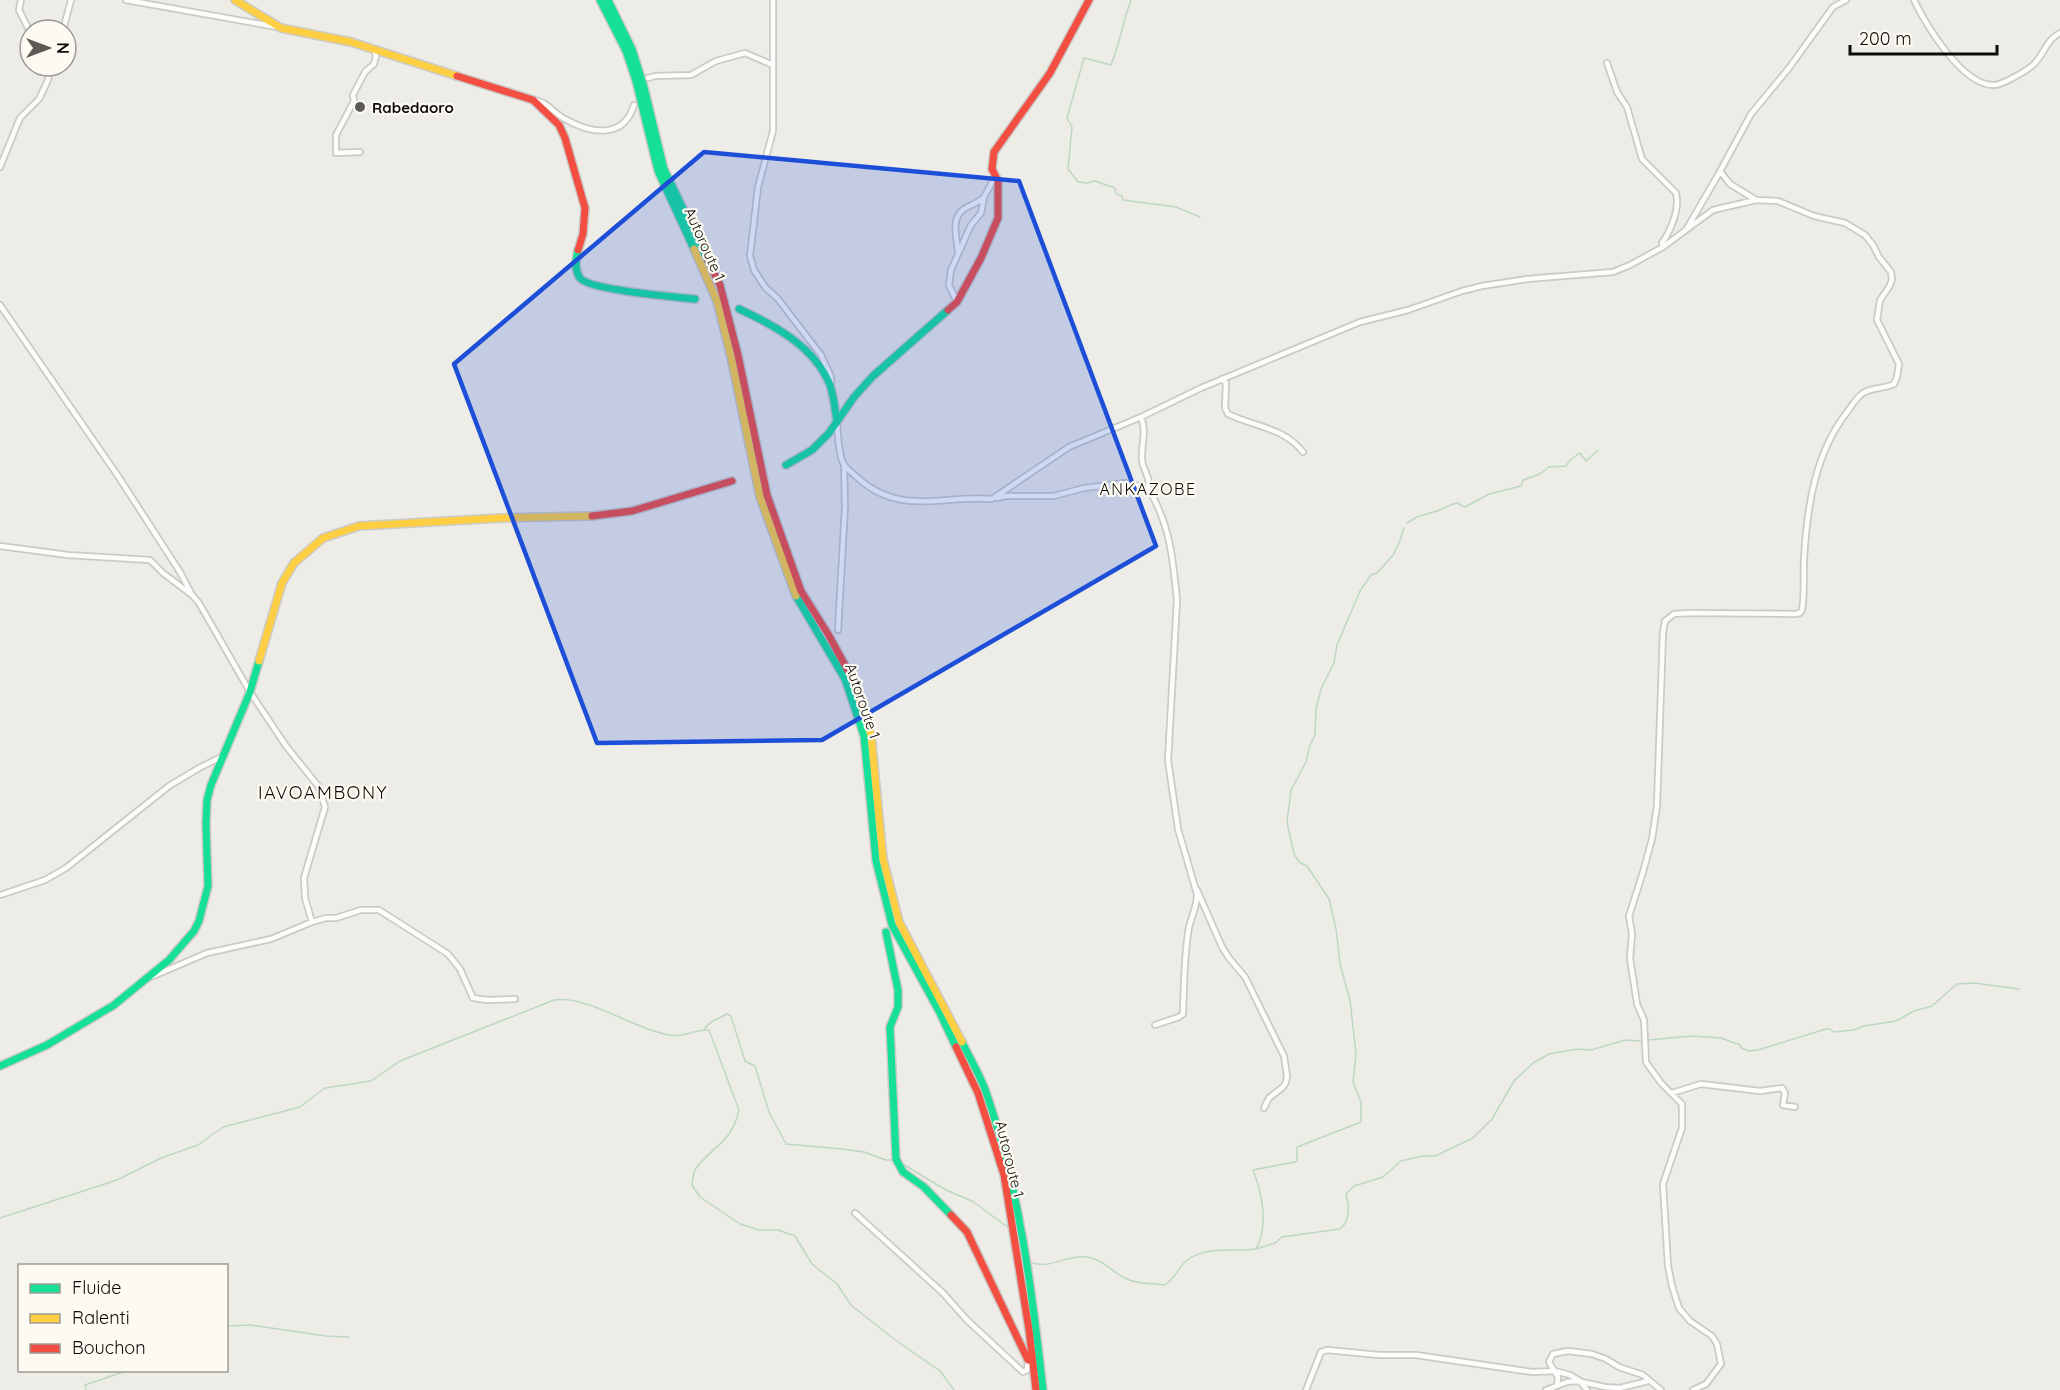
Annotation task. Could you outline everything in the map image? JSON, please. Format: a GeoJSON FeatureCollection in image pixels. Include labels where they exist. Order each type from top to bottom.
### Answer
{"type":"FeatureCollection","features":[{"type":"Feature","properties":{"kind":"main road"},"geometry":{"type":"LineString","coordinates":[[235,0],[281,28],[351,42],[532,100],[559,125],[580,189],[585,208],[583,234],[575,262],[579,277],[585,283],[619,290],[695,299]]}},
{"type":"Feature","properties":{"kind":"main road","name":"Autoroute 1"},"geometry":{"type":"LineString","coordinates":[[600,0],[626,51],[658,171],[717,301],[760,497],[771,530],[795,594],[845,679],[864,736],[876,861],[892,925],[939,1011],[978,1093],[1004,1175],[1029,1330],[1036,1390]]}},
{"type":"Feature","properties":{"kind":"main road","name":"Autoroute 1"},"geometry":{"type":"LineString","coordinates":[[608,0],[632,49],[644,87],[664,169],[720,285],[738,355],[770,506],[801,591],[851,676],[871,735],[883,859],[899,922],[985,1090],[1010,1174],[1036,1329],[1043,1390]]}},
{"type":"Feature","properties":{"kind":"main road"},"geometry":{"type":"LineString","coordinates":[[786,465],[812,450],[829,433],[854,397],[873,375],[957,302],[981,258],[998,218],[999,198],[993,169],[994,152],[1050,73],[1089,0]]}},
{"type":"Feature","properties":{"kind":"main road"},"geometry":{"type":"LineString","coordinates":[[739,309],[782,330],[809,355],[829,382],[837,422]]}},
{"type":"Feature","properties":{"kind":"main road"},"geometry":{"type":"LineString","coordinates":[[0,1065],[46,1045],[114,1005],[169,960],[200,921],[208,886],[207,800],[221,757],[238,724],[250,692],[282,583],[294,563],[308,549],[323,538],[359,526],[620,514],[732,481]]}},
{"type":"Feature","properties":{"kind":"main road"},"geometry":{"type":"LineString","coordinates":[[886,932],[898,990],[898,1007],[890,1027],[896,1159],[903,1172],[924,1187],[967,1232],[1028,1360]]}},
{"type":"Feature","properties":{"kind":"street"},"geometry":{"type":"LineString","coordinates":[[21,0],[19,10],[23,18]]}},
{"type":"Feature","properties":{"kind":"street"},"geometry":{"type":"LineString","coordinates":[[66,18],[71,0]]}},
{"type":"Feature","properties":{"kind":"street"},"geometry":{"type":"LineString","coordinates":[[126,0],[281,28]]}},
{"type":"Feature","properties":{"kind":"street"},"geometry":{"type":"LineString","coordinates":[[773,0],[773,130],[758,187],[750,256],[754,270],[765,287],[821,355],[831,377],[833,398]]}},
{"type":"Feature","properties":{"kind":"street"},"geometry":{"type":"LineString","coordinates":[[1685,231],[1751,114],[1789,68],[1833,7],[1846,0]]}},
{"type":"Feature","properties":{"kind":"street"},"geometry":{"type":"LineString","coordinates":[[1914,0],[1924,21],[1960,68],[1990,85],[1997,86],[2033,65],[2050,38],[2060,33]]}},
{"type":"Feature","properties":{"kind":"street"},"geometry":{"type":"LineString","coordinates":[[360,152],[336,153],[336,135],[354,101],[353,95],[365,72],[374,63],[376,56],[374,49]]}},
{"type":"Feature","properties":{"kind":"street"},"geometry":{"type":"LineString","coordinates":[[648,78],[691,75],[716,61],[745,53],[773,65]]}},
{"type":"Feature","properties":{"kind":"street"},"geometry":{"type":"LineString","coordinates":[[1607,63],[1617,92],[1628,107],[1642,159],[1676,193],[1676,210],[1670,233],[1662,243],[1663,247]]}},
{"type":"Feature","properties":{"kind":"street"},"geometry":{"type":"LineString","coordinates":[[0,167],[20,118],[39,99],[48,78]]}},
{"type":"Feature","properties":{"kind":"street"},"geometry":{"type":"LineString","coordinates":[[532,100],[542,101],[563,118],[579,126],[609,131],[617,129],[631,117],[634,105]]}},
{"type":"Feature","properties":{"kind":"street"},"geometry":{"type":"LineString","coordinates":[[1720,171],[1730,184],[1756,200]]}},
{"type":"Feature","properties":{"kind":"street"},"geometry":{"type":"LineString","coordinates":[[957,302],[949,285],[951,270],[971,225],[981,213],[984,197],[996,175]]}},
{"type":"Feature","properties":{"kind":"street"},"geometry":{"type":"LineString","coordinates":[[958,255],[954,225],[956,219],[963,210],[984,197]]}},
{"type":"Feature","properties":{"kind":"street"},"geometry":{"type":"LineString","coordinates":[[992,499],[1069,447],[1141,417],[1222,379],[1359,322],[1408,310],[1462,291],[1527,279],[1613,272],[1663,247],[1713,210],[1756,200],[1778,201],[1814,216],[1845,223],[1865,235],[1891,272],[1890,287],[1880,300],[1877,320],[1894,351],[1899,368],[1894,384],[1887,388],[1862,393],[1832,433],[1821,458],[1811,504],[1802,578],[1803,606],[1800,613],[1689,613],[1674,614],[1665,621],[1658,726],[1656,806],[1647,856],[1629,918],[1632,934],[1630,958],[1637,1004],[1644,1020],[1646,1062],[1660,1083],[1682,1104],[1682,1128],[1663,1184],[1670,1274],[1679,1308],[1690,1321],[1712,1336],[1717,1344],[1720,1364],[1706,1384],[1693,1390]]}},
{"type":"Feature","properties":{"kind":"street"},"geometry":{"type":"LineString","coordinates":[[0,305],[118,476],[180,572],[250,692],[286,746],[319,788],[325,807],[304,878],[305,898],[312,922]]}},
{"type":"Feature","properties":{"kind":"street"},"geometry":{"type":"LineString","coordinates":[[1222,379],[1226,383],[1225,408],[1228,414],[1280,432],[1292,439],[1303,452]]}},
{"type":"Feature","properties":{"kind":"street"},"geometry":{"type":"LineString","coordinates":[[1141,417],[1144,430],[1142,459],[1150,481],[1148,488]]}},
{"type":"Feature","properties":{"kind":"street"},"geometry":{"type":"LineString","coordinates":[[837,422],[844,466],[845,507],[838,630]]}},
{"type":"Feature","properties":{"kind":"street"},"geometry":{"type":"LineString","coordinates":[[844,466],[870,489],[903,502],[992,499],[1006,496],[1053,496],[1084,488],[1125,483],[1148,488],[1160,507],[1166,524],[1177,600],[1168,760],[1178,829],[1197,903],[1189,928],[1182,1014],[1155,1025]]}},
{"type":"Feature","properties":{"kind":"street"},"geometry":{"type":"LineString","coordinates":[[0,546],[68,555],[150,560],[192,595]]}},
{"type":"Feature","properties":{"kind":"street"},"geometry":{"type":"LineString","coordinates":[[0,895],[45,880],[66,868],[170,786],[221,757]]}},
{"type":"Feature","properties":{"kind":"street"},"geometry":{"type":"LineString","coordinates":[[1195,888],[1222,947],[1245,977],[1284,1056],[1287,1067],[1286,1082],[1269,1098],[1264,1108]]}},
{"type":"Feature","properties":{"kind":"street"},"geometry":{"type":"LineString","coordinates":[[149,978],[207,953],[271,939],[326,918],[336,918],[361,910],[379,910],[448,954],[460,969],[473,998],[514,999]]}},
{"type":"Feature","properties":{"kind":"street"},"geometry":{"type":"LineString","coordinates":[[1672,1093],[1701,1084],[1760,1091],[1782,1088],[1785,1093],[1783,1105],[1795,1107]]}},
{"type":"Feature","properties":{"kind":"street"},"geometry":{"type":"LineString","coordinates":[[855,1214],[943,1293],[1023,1372],[1027,1370],[1028,1360]]}},
{"type":"Feature","properties":{"kind":"street"},"geometry":{"type":"LineString","coordinates":[[1306,1390],[1321,1353],[1327,1350],[1444,1358],[1532,1372],[1555,1371],[1580,1381],[1605,1387],[1620,1388],[1648,1380]]}},
{"type":"Feature","properties":{"kind":"street"},"geometry":{"type":"LineString","coordinates":[[1557,1385],[1558,1377],[1549,1362],[1553,1354],[1564,1351],[1581,1352],[1606,1359],[1619,1367],[1642,1375],[1661,1390]]}},
{"type":"Feature","properties":{"kind":"street"},"geometry":{"type":"LineString","coordinates":[[1546,1390],[1557,1385],[1580,1381]]}},
{"type":"Feature","properties":{"kind":"street"},"geometry":{"type":"LineString","coordinates":[[1580,1381],[1587,1390]]}},
{"type":"Feature","properties":{"kind":"highlighted area"},"geometry":{"type":"Polygon","coordinates":[[[704,152],[1019,181],[1156,546],[822,740],[597,743],[454,364],[704,152]]]}},
{"type":"Feature","properties":{"kind":"waterway"},"geometry":{"type":"LineString","coordinates":[[1131,0],[1111,65],[1084,58],[1067,118],[1072,127],[1068,169],[1078,182],[1095,181],[1115,188],[1116,194],[1122,196],[1123,200],[1176,207],[1200,217]]}},
{"type":"Feature","properties":{"kind":"waterway"},"geometry":{"type":"LineString","coordinates":[[1407,523],[1453,504],[1457,503],[1465,507],[1489,494],[1521,486],[1523,480],[1540,474],[1549,467],[1566,466],[1580,453],[1586,461],[1598,450]]}},
{"type":"Feature","properties":{"kind":"waterway"},"geometry":{"type":"LineString","coordinates":[[1033,1263],[1047,1264],[1087,1257],[1102,1262],[1127,1279],[1164,1285],[1171,1281],[1186,1261],[1194,1256],[1211,1251],[1256,1249],[1262,1230],[1263,1210],[1253,1170],[1295,1162],[1297,1161],[1297,1147],[1361,1122],[1361,1102],[1353,1082],[1356,1054],[1350,1000],[1340,964],[1336,929],[1329,899],[1307,866],[1299,862],[1294,854],[1287,822],[1291,790],[1306,762],[1315,735],[1316,709],[1321,689],[1334,663],[1337,645],[1360,591],[1371,575],[1377,573],[1393,555],[1404,528]]}},
{"type":"Feature","properties":{"kind":"waterway"},"geometry":{"type":"LineString","coordinates":[[1648,1040],[1692,1036],[1721,1038],[1749,1051],[1758,1050],[1826,1029],[1834,1032],[1853,1030],[1896,1021],[1914,1011],[1932,1006],[1957,984],[1974,983],[2019,989]]}},
{"type":"Feature","properties":{"kind":"waterway"},"geometry":{"type":"LineString","coordinates":[[0,1218],[117,1180],[161,1158],[198,1145],[223,1127],[300,1107],[325,1088],[371,1081],[400,1061],[554,1000],[567,1000],[596,1007],[655,1032],[669,1035],[709,1030],[739,1110],[736,1121],[727,1136],[695,1171],[692,1185],[700,1197],[740,1224],[759,1230],[778,1230],[795,1236],[812,1264],[837,1284],[851,1305],[940,1371],[954,1390]]}},
{"type":"Feature","properties":{"kind":"waterway"},"geometry":{"type":"LineString","coordinates":[[704,1029],[711,1022],[727,1014],[731,1016],[745,1061],[755,1066],[769,1112],[786,1144],[864,1152],[886,1160],[894,1160]]}},
{"type":"Feature","properties":{"kind":"waterway"},"geometry":{"type":"LineString","coordinates":[[1256,1249],[1275,1243],[1282,1237],[1340,1229],[1348,1217],[1346,1194],[1354,1186],[1383,1177],[1401,1161],[1422,1156],[1435,1156],[1473,1138],[1492,1119],[1514,1081],[1533,1063],[1549,1054],[1577,1049],[1591,1050],[1625,1040],[1642,1041]]}},
{"type":"Feature","properties":{"kind":"waterway"},"geometry":{"type":"LineString","coordinates":[[901,1163],[946,1190],[972,1201],[1009,1228]]}},
{"type":"Feature","properties":{"kind":"waterway"},"geometry":{"type":"LineString","coordinates":[[228,1326],[250,1325],[349,1337]]}},
{"type":"Feature","properties":{"kind":"waterway"},"geometry":{"type":"LineString","coordinates":[[86,1390],[85,1385],[123,1372]]}},
{"type":"Feature","properties":{"kind":"traffic: fast"},"geometry":{"type":"LineString","coordinates":[[600,0],[626,51],[636,81],[658,171],[694,249]]}},
{"type":"Feature","properties":{"kind":"traffic: fast"},"geometry":{"type":"LineString","coordinates":[[608,0],[632,49],[644,87],[664,169],[708,261]]}},
{"type":"Feature","properties":{"kind":"traffic: fast"},"geometry":{"type":"LineString","coordinates":[[578,250],[577,271],[580,278],[587,282],[634,292],[695,299]]}},
{"type":"Feature","properties":{"kind":"traffic: fast"},"geometry":{"type":"LineString","coordinates":[[739,309],[779,330],[804,348],[814,359],[830,385],[837,422]]}},
{"type":"Feature","properties":{"kind":"traffic: fast"},"geometry":{"type":"LineString","coordinates":[[786,465],[812,450],[829,433],[854,397],[873,376],[948,310]]}},
{"type":"Feature","properties":{"kind":"traffic: fast"},"geometry":{"type":"LineString","coordinates":[[796,596],[845,679],[864,736],[876,861],[892,925],[956,1047]]}},
{"type":"Feature","properties":{"kind":"traffic: fast"},"geometry":{"type":"LineString","coordinates":[[0,1066],[47,1045],[114,1005],[169,960],[194,931],[199,921],[208,886],[207,800],[211,785],[250,692],[259,661]]}},
{"type":"Feature","properties":{"kind":"traffic: fast"},"geometry":{"type":"LineString","coordinates":[[886,932],[898,990],[898,1007],[890,1027],[896,1159],[903,1172],[924,1187],[951,1215]]}},
{"type":"Feature","properties":{"kind":"traffic: fast"},"geometry":{"type":"LineString","coordinates":[[962,1042],[986,1092],[1016,1202],[1029,1277],[1043,1390]]}},
{"type":"Feature","properties":{"kind":"traffic: slow"},"geometry":{"type":"LineString","coordinates":[[235,0],[281,28],[351,42],[457,76]]}},
{"type":"Feature","properties":{"kind":"traffic: slow"},"geometry":{"type":"LineString","coordinates":[[694,249],[717,301],[760,497],[796,596]]}},
{"type":"Feature","properties":{"kind":"traffic: slow"},"geometry":{"type":"LineString","coordinates":[[259,661],[282,583],[294,563],[323,538],[359,526],[501,518],[592,516]]}},
{"type":"Feature","properties":{"kind":"traffic: slow"},"geometry":{"type":"LineString","coordinates":[[852,678],[871,735],[883,859],[899,922],[962,1042]]}},
{"type":"Feature","properties":{"kind":"traffic: jam"},"geometry":{"type":"LineString","coordinates":[[948,310],[957,302],[981,258],[998,218],[998,181],[992,169],[994,152],[1050,73],[1089,0]]}},
{"type":"Feature","properties":{"kind":"traffic: jam"},"geometry":{"type":"LineString","coordinates":[[457,76],[533,100],[559,125],[565,138],[585,208],[583,234],[578,250]]}},
{"type":"Feature","properties":{"kind":"traffic: jam"},"geometry":{"type":"LineString","coordinates":[[708,261],[720,285],[738,355],[767,495],[801,591],[852,678]]}},
{"type":"Feature","properties":{"kind":"traffic: jam"},"geometry":{"type":"LineString","coordinates":[[592,516],[632,511],[732,481]]}},
{"type":"Feature","properties":{"kind":"traffic: jam"},"geometry":{"type":"LineString","coordinates":[[956,1047],[978,1093],[1004,1175],[1029,1330],[1036,1390]]}},
{"type":"Feature","properties":{"kind":"traffic: jam"},"geometry":{"type":"LineString","coordinates":[[951,1215],[967,1232],[1028,1360]]}},
{"type":"Feature","properties":{"kind":"place","name":"Rabedaoro"},"geometry":{"type":"Point","coordinates":[360,107]}},
{"type":"Feature","properties":{"kind":"district","name":"ANKAZOBE"},"geometry":{"type":"Point","coordinates":[1148,489]}},
{"type":"Feature","properties":{"kind":"district","name":"IAVOAMBONY"},"geometry":{"type":"Point","coordinates":[323,792]}}]}
